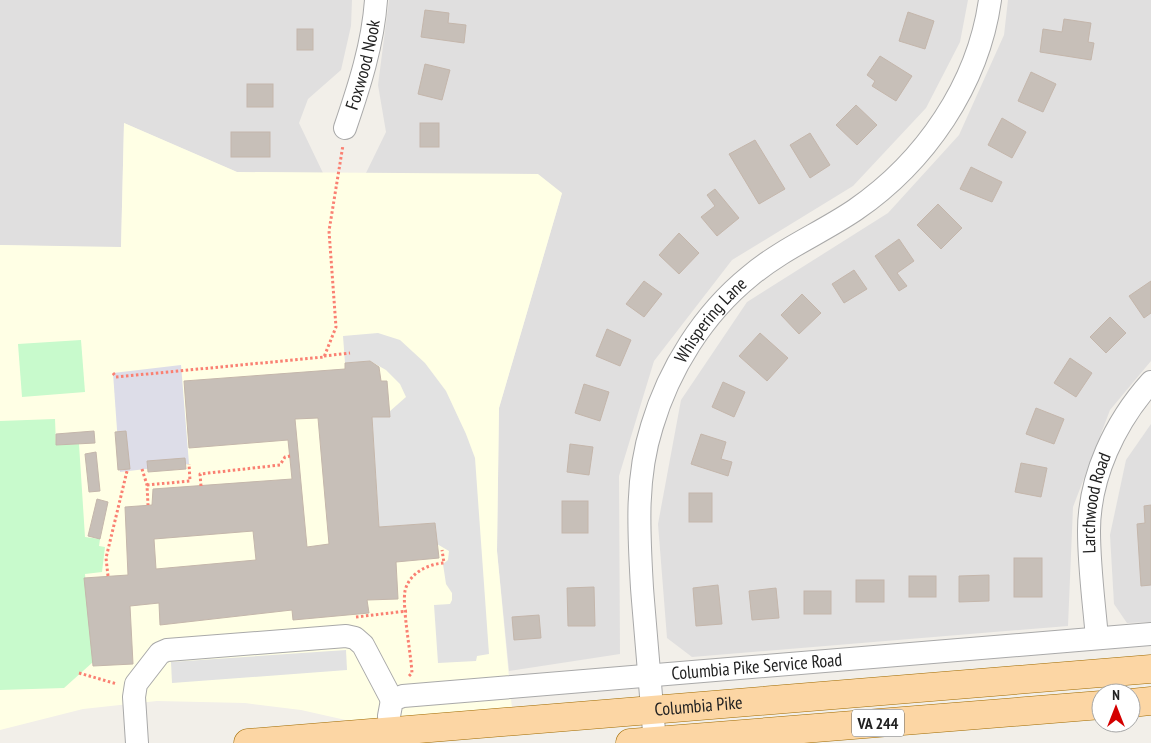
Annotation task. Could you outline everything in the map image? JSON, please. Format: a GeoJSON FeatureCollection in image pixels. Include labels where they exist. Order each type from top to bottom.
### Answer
{"type":"FeatureCollection","features":[{"type":"Feature","properties":{"kind":"main road","name":"Columbia Pike"},"geometry":{"type":"LineString","coordinates":[[248,743],[1151,669]]}},
{"type":"Feature","properties":{"kind":"main road","name":"Columbia Pike"},"geometry":{"type":"LineString","coordinates":[[647,742],[1091,706]]}},
{"type":"Feature","properties":{"kind":"street","name":"Foxwood Nook"},"geometry":{"type":"LineString","coordinates":[[345,128],[367,52],[376,0]]}},
{"type":"Feature","properties":{"kind":"street","name":"Whispering Lane"},"geometry":{"type":"LineString","coordinates":[[647,742],[652,710],[639,504],[643,465],[651,427],[663,393],[679,361],[699,330],[725,299],[749,276],[779,254],[854,211],[882,190],[907,167],[930,140],[950,111],[968,74],[981,40],[990,0]]}},
{"type":"Feature","properties":{"kind":"street","name":"Larchwood Road"},"geometry":{"type":"LineString","coordinates":[[1096,638],[1089,530],[1091,502],[1097,476],[1108,446],[1123,418],[1151,382]]}},
{"type":"Feature","properties":{"kind":"street","name":"Columbia Pike Service Road"},"geometry":{"type":"LineString","coordinates":[[392,700],[403,696],[1151,634]]}},
{"type":"Feature","properties":{"kind":"street"},"geometry":{"type":"LineString","coordinates":[[137,743],[134,697],[136,684],[160,653],[167,650],[346,636],[355,638],[362,645],[392,700],[389,716],[390,730]]}},
{"type":"Feature","properties":{"kind":"path"},"geometry":{"type":"LineString","coordinates":[[324,357],[336,327],[329,231],[340,162]]}},
{"type":"Feature","properties":{"kind":"path"},"geometry":{"type":"LineString","coordinates":[[113,373],[116,377],[350,353]]}},
{"type":"Feature","properties":{"kind":"path"},"geometry":{"type":"LineString","coordinates":[[201,486],[200,474],[280,465],[285,457],[290,456]]}},
{"type":"Feature","properties":{"kind":"path"},"geometry":{"type":"LineString","coordinates":[[147,485],[190,481],[189,464]]}},
{"type":"Feature","properties":{"kind":"path"},"geometry":{"type":"LineString","coordinates":[[142,469],[147,485],[148,505]]}},
{"type":"Feature","properties":{"kind":"path"},"geometry":{"type":"LineString","coordinates":[[108,576],[106,558],[127,471]]}},
{"type":"Feature","properties":{"kind":"path"},"geometry":{"type":"LineString","coordinates":[[406,680],[412,673],[405,590],[414,575],[430,564],[444,563],[442,550]]}},
{"type":"Feature","properties":{"kind":"path"},"geometry":{"type":"LineString","coordinates":[[360,617],[365,624]]}},
{"type":"Feature","properties":{"kind":"path"},"geometry":{"type":"LineString","coordinates":[[79,673],[121,686]]}},
{"type":"Feature","properties":{"kind":"shaded area"},"geometry":{"type":"Polygon","coordinates":[[[0,0],[352,0],[351,26],[341,70],[308,99],[299,123],[323,173],[237,172],[124,123],[121,248],[0,245],[0,0]]]}},
{"type":"Feature","properties":{"kind":"shaded area"},"geometry":{"type":"Polygon","coordinates":[[[389,0],[968,0],[960,42],[926,108],[853,186],[732,260],[654,361],[619,476],[620,654],[509,671],[497,551],[499,408],[562,193],[366,173],[386,132],[378,85],[389,0]]]}},
{"type":"Feature","properties":{"kind":"shaded area"},"geometry":{"type":"Polygon","coordinates":[[[1008,0],[1151,0],[1151,361],[1110,410],[1073,507],[1068,626],[692,657],[667,638],[658,524],[681,400],[747,302],[888,213],[959,135],[1004,35],[1008,0]]]}},
{"type":"Feature","properties":{"kind":"shaded area"},"geometry":{"type":"Polygon","coordinates":[[[124,123],[237,172],[538,174],[562,193],[499,408],[497,551],[512,709],[350,721],[301,710],[245,703],[157,701],[83,709],[0,730],[0,245],[121,247],[124,123]]]}},
{"type":"Feature","properties":{"kind":"shaded area"},"geometry":{"type":"Polygon","coordinates":[[[378,333],[400,340],[425,363],[446,391],[475,458],[489,654],[477,656],[476,661],[438,663],[434,605],[450,604],[452,593],[446,584],[443,564],[448,560],[449,551],[437,544],[435,523],[379,527],[372,417],[389,417],[389,412],[406,397],[400,384],[386,370],[370,361],[345,363],[343,336],[378,333]]]}},
{"type":"Feature","properties":{"kind":"shaded area"},"geometry":{"type":"Polygon","coordinates":[[[181,365],[189,464],[120,472],[113,373],[181,365]]]}},
{"type":"Feature","properties":{"kind":"shaded area"},"geometry":{"type":"Polygon","coordinates":[[[1151,424],[1151,622],[1127,623],[1114,604],[1110,535],[1126,460],[1151,424]]]}},
{"type":"Feature","properties":{"kind":"shaded area"},"geometry":{"type":"Polygon","coordinates":[[[346,650],[347,670],[172,683],[171,662],[346,650]]]}},
{"type":"Feature","properties":{"kind":"green space"},"geometry":{"type":"Polygon","coordinates":[[[81,340],[85,392],[22,397],[18,344],[81,340]]]}},
{"type":"Feature","properties":{"kind":"green space"},"geometry":{"type":"Polygon","coordinates":[[[55,419],[56,445],[79,444],[85,537],[100,539],[99,546],[105,547],[102,572],[85,574],[93,662],[64,688],[0,690],[0,421],[55,419]]]}},
{"type":"Feature","properties":{"kind":"building"},"geometry":{"type":"Polygon","coordinates":[[[425,10],[449,13],[448,23],[466,25],[464,43],[421,37],[425,10]]]}},
{"type":"Feature","properties":{"kind":"building"},"geometry":{"type":"Polygon","coordinates":[[[908,12],[934,21],[925,49],[899,41],[908,12]]]}},
{"type":"Feature","properties":{"kind":"building"},"geometry":{"type":"Polygon","coordinates":[[[1064,19],[1091,23],[1088,42],[1094,43],[1091,60],[1040,52],[1043,29],[1062,32],[1064,19]]]}},
{"type":"Feature","properties":{"kind":"building"},"geometry":{"type":"Polygon","coordinates":[[[297,29],[313,29],[313,50],[297,50],[297,29]]]}},
{"type":"Feature","properties":{"kind":"building"},"geometry":{"type":"Polygon","coordinates":[[[880,56],[912,76],[896,101],[872,86],[875,81],[867,75],[880,56]]]}},
{"type":"Feature","properties":{"kind":"building"},"geometry":{"type":"Polygon","coordinates":[[[425,64],[450,70],[442,100],[418,94],[425,64]]]}},
{"type":"Feature","properties":{"kind":"building"},"geometry":{"type":"Polygon","coordinates":[[[1031,72],[1056,84],[1043,112],[1018,101],[1031,72]]]}},
{"type":"Feature","properties":{"kind":"building"},"geometry":{"type":"Polygon","coordinates":[[[247,84],[273,84],[273,107],[247,107],[247,84]]]}},
{"type":"Feature","properties":{"kind":"building"},"geometry":{"type":"Polygon","coordinates":[[[856,105],[877,125],[857,145],[836,125],[856,105]]]}},
{"type":"Feature","properties":{"kind":"building"},"geometry":{"type":"Polygon","coordinates":[[[1002,118],[1026,132],[1012,158],[988,145],[1002,118]]]}},
{"type":"Feature","properties":{"kind":"building"},"geometry":{"type":"Polygon","coordinates":[[[420,123],[439,123],[439,147],[420,147],[420,123]]]}},
{"type":"Feature","properties":{"kind":"building"},"geometry":{"type":"Polygon","coordinates":[[[231,132],[270,132],[270,157],[231,157],[231,132]]]}},
{"type":"Feature","properties":{"kind":"building"},"geometry":{"type":"Polygon","coordinates":[[[810,133],[830,165],[810,178],[790,145],[810,133]]]}},
{"type":"Feature","properties":{"kind":"building"},"geometry":{"type":"Polygon","coordinates":[[[755,140],[785,189],[759,204],[729,154],[755,140]]]}},
{"type":"Feature","properties":{"kind":"building"},"geometry":{"type":"Polygon","coordinates":[[[971,167],[1002,182],[992,202],[960,189],[971,167]]]}},
{"type":"Feature","properties":{"kind":"building"},"geometry":{"type":"Polygon","coordinates":[[[715,189],[739,218],[717,236],[701,217],[715,206],[707,195],[715,189]]]}},
{"type":"Feature","properties":{"kind":"building"},"geometry":{"type":"Polygon","coordinates":[[[938,204],[962,228],[941,249],[917,225],[938,204]]]}},
{"type":"Feature","properties":{"kind":"building"},"geometry":{"type":"Polygon","coordinates":[[[679,233],[699,253],[679,274],[659,255],[679,233]]]}},
{"type":"Feature","properties":{"kind":"building"},"geometry":{"type":"Polygon","coordinates":[[[899,239],[914,261],[897,273],[907,286],[899,291],[875,256],[899,239]]]}},
{"type":"Feature","properties":{"kind":"building"},"geometry":{"type":"Polygon","coordinates":[[[854,270],[867,289],[844,303],[832,284],[854,270]]]}},
{"type":"Feature","properties":{"kind":"building"},"geometry":{"type":"Polygon","coordinates":[[[644,281],[662,294],[644,317],[626,304],[644,281]]]}},
{"type":"Feature","properties":{"kind":"building"},"geometry":{"type":"Polygon","coordinates":[[[1151,281],[1151,313],[1144,318],[1129,296],[1151,281]]]}},
{"type":"Feature","properties":{"kind":"building"},"geometry":{"type":"Polygon","coordinates":[[[802,294],[821,313],[799,334],[781,315],[802,294]]]}},
{"type":"Feature","properties":{"kind":"building"},"geometry":{"type":"Polygon","coordinates":[[[1110,317],[1126,333],[1106,353],[1090,337],[1110,317]]]}},
{"type":"Feature","properties":{"kind":"building"},"geometry":{"type":"Polygon","coordinates":[[[607,329],[631,340],[620,366],[596,356],[607,329]]]}},
{"type":"Feature","properties":{"kind":"building"},"geometry":{"type":"Polygon","coordinates":[[[760,333],[788,358],[767,381],[739,356],[760,333]]]}},
{"type":"Feature","properties":{"kind":"building"},"geometry":{"type":"Polygon","coordinates":[[[1070,358],[1092,373],[1076,397],[1054,383],[1070,358]]]}},
{"type":"Feature","properties":{"kind":"building"},"geometry":{"type":"Polygon","coordinates":[[[370,361],[379,367],[381,381],[387,381],[390,417],[372,417],[379,527],[435,523],[439,558],[396,562],[398,599],[367,600],[369,613],[293,620],[292,610],[160,625],[159,603],[130,606],[133,664],[93,666],[84,578],[128,575],[125,507],[152,505],[153,489],[292,479],[288,440],[189,448],[184,381],[345,369],[345,363],[370,361]],[[318,418],[295,419],[307,547],[329,544],[318,418]],[[253,531],[154,539],[156,569],[256,560],[253,531]]]}},
{"type":"Feature","properties":{"kind":"building"},"geometry":{"type":"Polygon","coordinates":[[[723,382],[745,392],[734,417],[712,407],[723,382]]]}},
{"type":"Feature","properties":{"kind":"building"},"geometry":{"type":"Polygon","coordinates":[[[584,384],[609,392],[600,421],[575,413],[584,384]]]}},
{"type":"Feature","properties":{"kind":"building"},"geometry":{"type":"Polygon","coordinates":[[[1036,408],[1064,419],[1054,444],[1026,434],[1036,408]]]}},
{"type":"Feature","properties":{"kind":"building"},"geometry":{"type":"Polygon","coordinates":[[[94,431],[95,443],[56,445],[56,434],[94,431]]]}},
{"type":"Feature","properties":{"kind":"building"},"geometry":{"type":"Polygon","coordinates":[[[126,431],[130,469],[118,470],[115,432],[126,431]]]}},
{"type":"Feature","properties":{"kind":"building"},"geometry":{"type":"Polygon","coordinates":[[[701,434],[726,442],[721,459],[732,462],[728,476],[691,464],[701,434]]]}},
{"type":"Feature","properties":{"kind":"building"},"geometry":{"type":"Polygon","coordinates":[[[570,444],[593,447],[589,475],[567,472],[570,444]]]}},
{"type":"Feature","properties":{"kind":"building"},"geometry":{"type":"Polygon","coordinates":[[[96,452],[100,491],[89,492],[85,454],[96,452]]]}},
{"type":"Feature","properties":{"kind":"building"},"geometry":{"type":"Polygon","coordinates":[[[185,458],[186,469],[148,472],[147,461],[185,458]]]}},
{"type":"Feature","properties":{"kind":"building"},"geometry":{"type":"Polygon","coordinates":[[[1021,463],[1047,468],[1041,497],[1015,492],[1021,463]]]}},
{"type":"Feature","properties":{"kind":"building"},"geometry":{"type":"Polygon","coordinates":[[[689,493],[712,493],[712,522],[689,522],[689,493]]]}},
{"type":"Feature","properties":{"kind":"building"},"geometry":{"type":"Polygon","coordinates":[[[97,499],[108,502],[100,539],[88,536],[97,499]]]}},
{"type":"Feature","properties":{"kind":"building"},"geometry":{"type":"Polygon","coordinates":[[[562,501],[588,501],[588,533],[562,533],[562,501]]]}},
{"type":"Feature","properties":{"kind":"building"},"geometry":{"type":"Polygon","coordinates":[[[1151,505],[1151,585],[1141,586],[1137,524],[1145,523],[1144,506],[1151,505]]]}},
{"type":"Feature","properties":{"kind":"building"},"geometry":{"type":"Polygon","coordinates":[[[1014,558],[1042,558],[1042,597],[1014,597],[1014,558]]]}},
{"type":"Feature","properties":{"kind":"building"},"geometry":{"type":"Polygon","coordinates":[[[989,575],[989,601],[959,602],[959,576],[989,575]]]}},
{"type":"Feature","properties":{"kind":"building"},"geometry":{"type":"Polygon","coordinates":[[[909,576],[936,576],[936,597],[909,597],[909,576]]]}},
{"type":"Feature","properties":{"kind":"building"},"geometry":{"type":"Polygon","coordinates":[[[856,580],[884,580],[884,602],[856,602],[856,580]]]}},
{"type":"Feature","properties":{"kind":"building"},"geometry":{"type":"Polygon","coordinates":[[[718,585],[722,624],[696,626],[693,588],[718,585]]]}},
{"type":"Feature","properties":{"kind":"building"},"geometry":{"type":"Polygon","coordinates":[[[594,587],[595,626],[568,626],[567,588],[594,587]]]}},
{"type":"Feature","properties":{"kind":"building"},"geometry":{"type":"Polygon","coordinates":[[[776,588],[779,618],[752,620],[749,591],[776,588]]]}},
{"type":"Feature","properties":{"kind":"building"},"geometry":{"type":"Polygon","coordinates":[[[804,591],[831,591],[831,614],[804,614],[804,591]]]}},
{"type":"Feature","properties":{"kind":"building"},"geometry":{"type":"Polygon","coordinates":[[[539,615],[541,638],[514,640],[512,617],[539,615]]]}}]}
